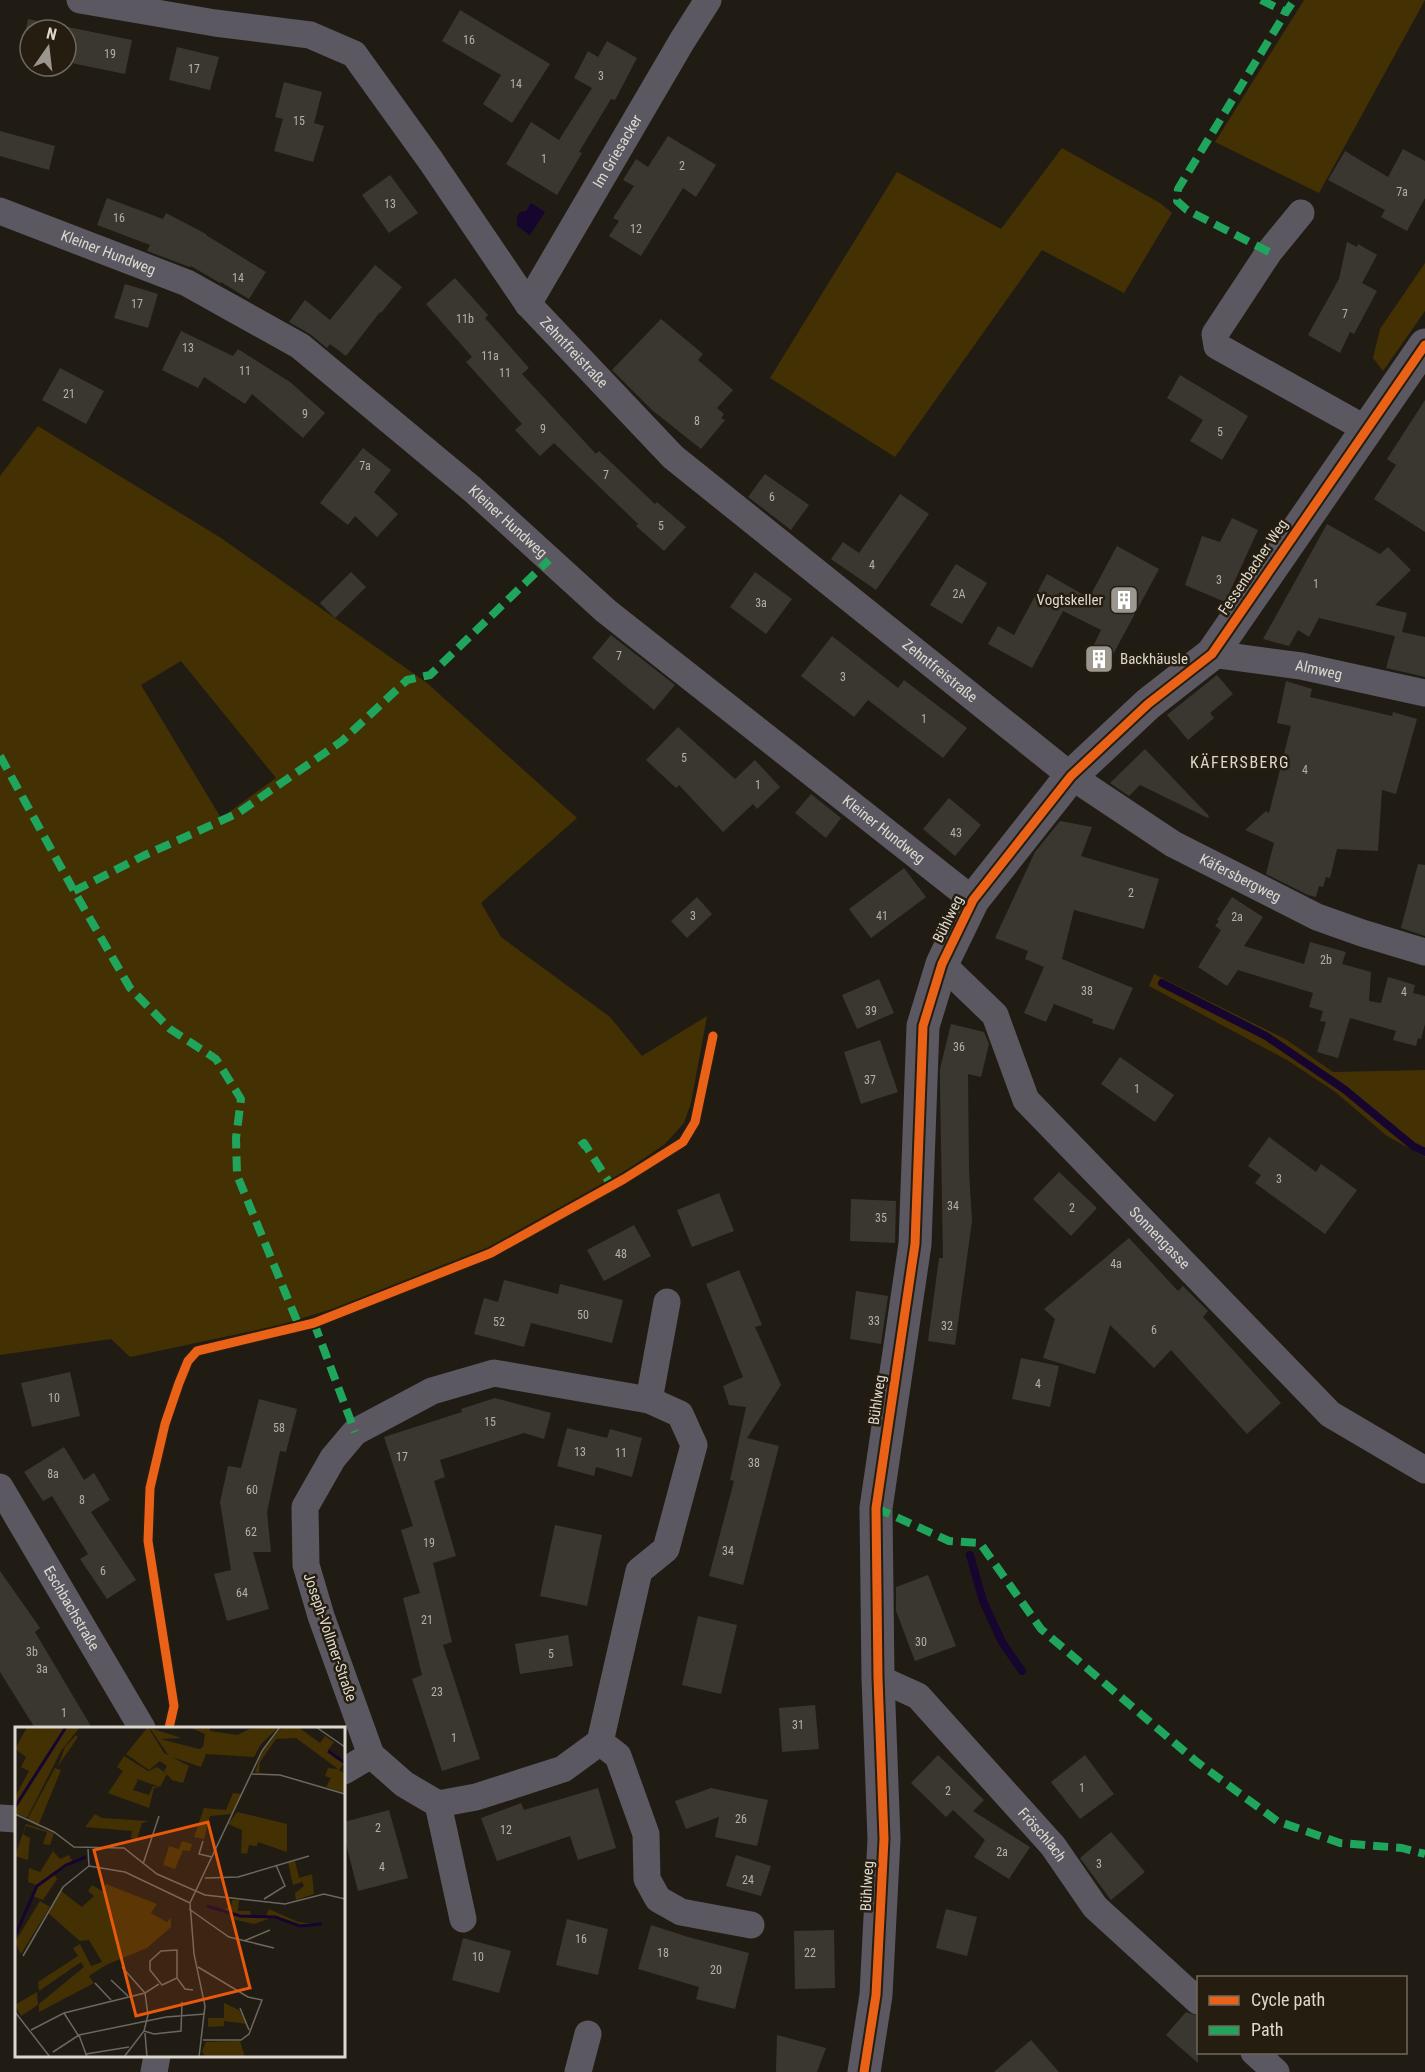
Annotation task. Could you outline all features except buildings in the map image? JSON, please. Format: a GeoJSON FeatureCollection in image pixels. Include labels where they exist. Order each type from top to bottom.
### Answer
{"type":"FeatureCollection","features":[{"type":"Feature","properties":{"kind":"street","name":"Zehntfreistraße"},"geometry":{"type":"LineString","coordinates":[[80,0],[214,23],[310,35],[354,54],[431,161],[528,304],[673,457],[1071,776]]}},
{"type":"Feature","properties":{"kind":"street","name":"Im Griesacker"},"geometry":{"type":"LineString","coordinates":[[528,304],[708,0]]}},
{"type":"Feature","properties":{"kind":"street","name":"Kleiner Hundweg"},"geometry":{"type":"LineString","coordinates":[[0,211],[187,283],[300,346],[472,489],[606,611],[973,900]]}},
{"type":"Feature","properties":{"kind":"street"},"geometry":{"type":"LineString","coordinates":[[1301,213],[1269,252],[1215,334],[1217,346],[1366,429]]}},
{"type":"Feature","properties":{"kind":"street","name":"Fessenbacher Weg"},"geometry":{"type":"LineString","coordinates":[[1071,776],[1148,704],[1212,654],[1425,345]]}},
{"type":"Feature","properties":{"kind":"street","name":"Almweg"},"geometry":{"type":"LineString","coordinates":[[1212,654],[1301,666],[1425,693]]}},
{"type":"Feature","properties":{"kind":"street","name":"Bühlweg"},"geometry":{"type":"LineString","coordinates":[[864,2072],[876,1995],[885,1839],[878,1678],[876,1508],[915,1244],[923,1026],[942,964],[973,900],[1071,776]]}},
{"type":"Feature","properties":{"kind":"street","name":"Käfersbergweg"},"geometry":{"type":"LineString","coordinates":[[1071,776],[1173,844],[1317,917],[1425,952]]}},
{"type":"Feature","properties":{"kind":"street","name":"Sonnengasse"},"geometry":{"type":"LineString","coordinates":[[942,964],[995,1015],[1026,1100],[1330,1414],[1425,1470]]}},
{"type":"Feature","properties":{"kind":"street"},"geometry":{"type":"LineString","coordinates":[[649,1400],[667,1302]]}},
{"type":"Feature","properties":{"kind":"street","name":"Joseph-Vollmer-Straße"},"geometry":{"type":"LineString","coordinates":[[438,1804],[404,1784],[371,1755],[321,1616],[306,1565],[305,1507],[333,1458],[355,1432],[432,1391],[494,1373],[649,1400],[680,1414],[694,1445],[666,1549],[639,1571],[600,1742]]}},
{"type":"Feature","properties":{"kind":"street","name":"Eschbachstraße"},"geometry":{"type":"LineString","coordinates":[[0,1488],[141,1727]]}},
{"type":"Feature","properties":{"kind":"street","name":"Fröschlach"},"geometry":{"type":"LineString","coordinates":[[878,1678],[918,1695],[1053,1846],[1095,1907],[1197,2000]]}},
{"type":"Feature","properties":{"kind":"street"},"geometry":{"type":"LineString","coordinates":[[463,1919],[438,1804],[476,1797],[563,1769],[600,1742],[618,1756],[646,1834],[647,1879],[658,1899],[681,1912],[751,1925]]}},
{"type":"Feature","properties":{"kind":"street"},"geometry":{"type":"LineString","coordinates":[[345,1770],[371,1755]]}},
{"type":"Feature","properties":{"kind":"street"},"geometry":{"type":"LineString","coordinates":[[0,1818],[15,1819]]}},
{"type":"Feature","properties":{"kind":"street"},"geometry":{"type":"LineString","coordinates":[[578,2072],[588,2034]]}},
{"type":"Feature","properties":{"kind":"street"},"geometry":{"type":"LineString","coordinates":[[1256,2054],[1276,2072]]}},
{"type":"Feature","properties":{"kind":"street"},"geometry":{"type":"LineString","coordinates":[[154,2072],[157,2057]]}},
{"type":"Feature","properties":{"kind":"shaded area"},"geometry":{"type":"Polygon","coordinates":[[[1304,0],[1425,0],[1319,193],[1215,142],[1304,0]]]}},
{"type":"Feature","properties":{"kind":"shaded area"},"geometry":{"type":"Polygon","coordinates":[[[1062,148],[1160,203],[1172,213],[1124,293],[1042,250],[895,457],[770,378],[897,172],[1001,229],[1062,148]]]}},
{"type":"Feature","properties":{"kind":"shaded area"},"geometry":{"type":"Polygon","coordinates":[[[531,203],[545,212],[530,235],[517,226],[517,217],[520,212],[526,211],[531,203]]]}},
{"type":"Feature","properties":{"kind":"shaded area"},"geometry":{"type":"Polygon","coordinates":[[[1425,263],[1425,311],[1383,371],[1373,358],[1380,329],[1425,263]]]}},
{"type":"Feature","properties":{"kind":"shaded area"},"geometry":{"type":"Polygon","coordinates":[[[38,426],[221,538],[427,683],[577,818],[481,903],[501,937],[610,1017],[642,1056],[707,1016],[691,1103],[684,1123],[665,1144],[554,1214],[497,1244],[339,1307],[276,1326],[130,1357],[111,1339],[0,1355],[0,476],[38,426]],[[181,661],[141,685],[221,818],[276,778],[181,661]]]}},
{"type":"Feature","properties":{"kind":"shaded area"},"geometry":{"type":"Polygon","coordinates":[[[1154,974],[1287,1040],[1333,1072],[1425,1070],[1425,1157],[1387,1136],[1334,1091],[1287,1060],[1149,986],[1154,974]]]}},
{"type":"Feature","properties":{"kind":"waterway"},"geometry":{"type":"LineString","coordinates":[[1162,983],[1266,1036],[1344,1089],[1413,1146],[1425,1152]]}},
{"type":"Feature","properties":{"kind":"waterway"},"geometry":{"type":"LineString","coordinates":[[970,1555],[983,1601],[1002,1642],[1022,1671]]}},
{"type":"Feature","properties":{"kind":"marked path"},"geometry":{"type":"LineString","coordinates":[[1261,0],[1286,12],[1294,0]]}},
{"type":"Feature","properties":{"kind":"marked path"},"geometry":{"type":"LineString","coordinates":[[1269,252],[1187,210],[1177,201],[1178,189],[1286,12]]}},
{"type":"Feature","properties":{"kind":"marked path"},"geometry":{"type":"LineString","coordinates":[[74,891],[143,856],[238,813],[342,741],[407,680],[430,675],[549,560]]}},
{"type":"Feature","properties":{"kind":"marked path"},"geometry":{"type":"LineString","coordinates":[[0,756],[130,988],[170,1029],[216,1059],[241,1099],[236,1138],[237,1175],[299,1326]]}},
{"type":"Feature","properties":{"kind":"marked path"},"geometry":{"type":"LineString","coordinates":[[580,1146],[584,1143],[611,1185]]}},
{"type":"Feature","properties":{"kind":"marked path"},"geometry":{"type":"LineString","coordinates":[[314,1323],[355,1432]]}},
{"type":"Feature","properties":{"kind":"marked path"},"geometry":{"type":"LineString","coordinates":[[876,1508],[949,1541],[980,1543],[1041,1629],[1197,1762],[1277,1821],[1340,1843],[1402,1848],[1425,1854]]}},
{"type":"Feature","properties":{"kind":"cycle path"},"geometry":{"type":"LineString","coordinates":[[864,2072],[876,1995],[884,1839],[878,1678],[876,1508],[915,1244],[923,1026],[942,964],[973,900],[1071,776],[1148,704],[1212,654],[1425,345]]}},
{"type":"Feature","properties":{"kind":"cycle path"},"geometry":{"type":"LineString","coordinates":[[169,1727],[174,1706],[148,1541],[150,1488],[165,1424],[188,1361],[197,1351],[314,1323],[491,1253],[624,1179],[683,1142],[695,1122],[713,1036]]}},
{"type":"Feature","properties":{"kind":"place","name":"Vogtskeller"},"geometry":{"type":"Point","coordinates":[1124,600]}},
{"type":"Feature","properties":{"kind":"place","name":"Backhäusle"},"geometry":{"type":"Point","coordinates":[1099,659]}},
{"type":"Feature","properties":{"kind":"district","name":"KÄFERSBERG"},"geometry":{"type":"Point","coordinates":[1240,762]}}]}
